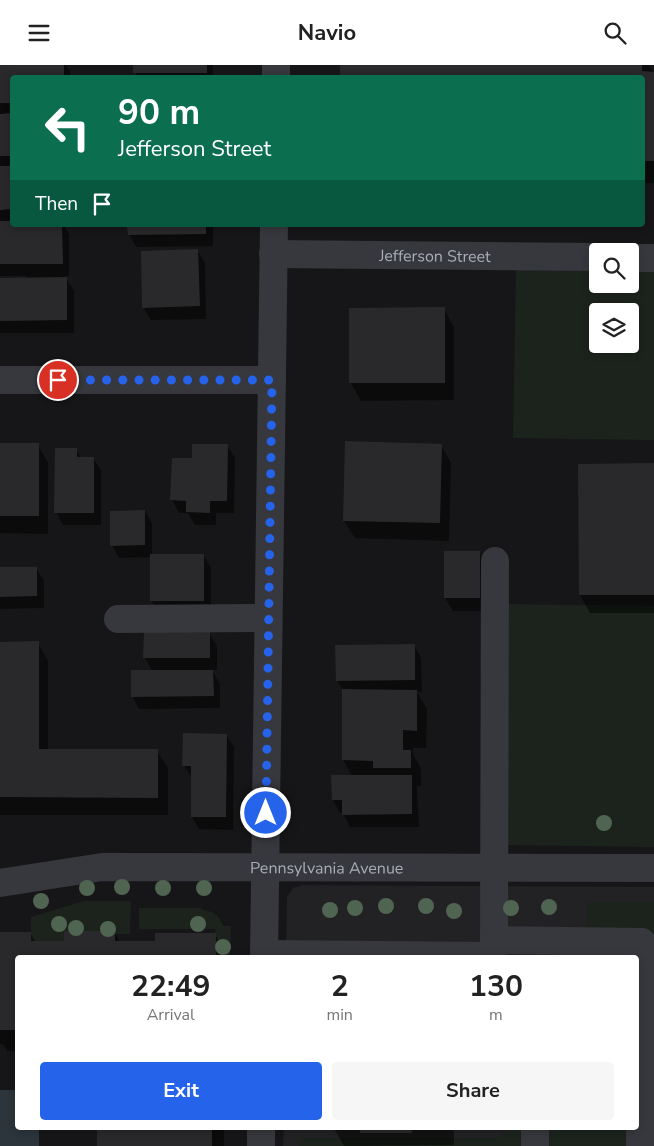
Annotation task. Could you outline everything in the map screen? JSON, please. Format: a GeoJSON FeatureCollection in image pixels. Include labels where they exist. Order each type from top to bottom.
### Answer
{"type":"FeatureCollection","features":[{"type":"Feature","properties":{"kind":"street"},"geometry":{"type":"LineString","coordinates":[[264,955],[274,227]]}},
{"type":"Feature","properties":{"kind":"street","name":"Jefferson Street"},"geometry":{"type":"LineString","coordinates":[[274,254],[589,257]]}},
{"type":"Feature","properties":{"kind":"street"},"geometry":{"type":"LineString","coordinates":[[639,258],[654,258]]}},
{"type":"Feature","properties":{"kind":"street"},"geometry":{"type":"LineString","coordinates":[[0,380],[272,380]]}},
{"type":"Feature","properties":{"kind":"street"},"geometry":{"type":"LineString","coordinates":[[481,951],[494,868],[495,561]]}},
{"type":"Feature","properties":{"kind":"street"},"geometry":{"type":"LineString","coordinates":[[118,619],[268,618]]}},
{"type":"Feature","properties":{"kind":"street","name":"Pennsylvania Avenue"},"geometry":{"type":"LineString","coordinates":[[0,883],[102,867],[654,868]]}},
{"type":"Feature","properties":{"kind":"street"},"geometry":{"type":"LineString","coordinates":[[307,955],[538,949],[642,942],[640,1146]]}},
{"type":"Feature","properties":{"kind":"street"},"geometry":{"type":"LineString","coordinates":[[261,1130],[261,1146]]}},
{"type":"Feature","properties":{"kind":"street"},"geometry":{"type":"LineString","coordinates":[[535,1146],[536,1130]]}},
{"type":"Feature","properties":{"kind":"shaded area"},"geometry":{"type":"Polygon","coordinates":[[[516,270],[589,271],[589,293],[639,293],[639,272],[654,272],[654,440],[513,438],[516,270]]]}},
{"type":"Feature","properties":{"kind":"shaded area"},"geometry":{"type":"Polygon","coordinates":[[[504,604],[654,606],[654,847],[501,845],[504,604]]]}},
{"type":"Feature","properties":{"kind":"shaded area"},"geometry":{"type":"Polygon","coordinates":[[[302,885],[654,887],[654,1146],[283,1146],[284,1130],[639,1130],[639,955],[286,955],[287,897],[293,888],[302,885]]]}},
{"type":"Feature","properties":{"kind":"shaded area"},"geometry":{"type":"Polygon","coordinates":[[[84,901],[131,901],[130,934],[115,934],[115,931],[64,931],[64,941],[31,941],[31,917],[84,901]]]}},
{"type":"Feature","properties":{"kind":"shaded area"},"geometry":{"type":"Polygon","coordinates":[[[587,902],[654,902],[654,1146],[299,1146],[299,1138],[502,1138],[503,1130],[639,1130],[639,955],[587,955],[587,902]]]}},
{"type":"Feature","properties":{"kind":"shaded area"},"geometry":{"type":"Polygon","coordinates":[[[139,908],[201,908],[217,916],[223,926],[231,926],[230,955],[216,955],[215,929],[139,929],[139,908]]]}},
{"type":"Feature","properties":{"kind":"shaded area"},"geometry":{"type":"Polygon","coordinates":[[[0,1090],[15,1090],[15,1130],[39,1130],[39,1146],[0,1146],[0,1090]]]}},
{"type":"Feature","properties":{"kind":"building"},"geometry":{"type":"Polygon","coordinates":[[[0,65],[64,65],[64,75],[10,75],[10,103],[0,103],[0,65]]]}},
{"type":"Feature","properties":{"kind":"building"},"geometry":{"type":"Polygon","coordinates":[[[133,65],[207,65],[207,73],[133,73],[133,65]]]}},
{"type":"Feature","properties":{"kind":"building"},"geometry":{"type":"Polygon","coordinates":[[[340,65],[642,65],[642,71],[654,72],[654,161],[645,161],[645,75],[340,75],[340,65]]]}},
{"type":"Feature","properties":{"kind":"building"},"geometry":{"type":"Polygon","coordinates":[[[10,113],[10,156],[0,156],[0,114],[10,113]]]}},
{"type":"Feature","properties":{"kind":"building"},"geometry":{"type":"Polygon","coordinates":[[[0,166],[10,166],[10,209],[0,210],[0,166]]]}},
{"type":"Feature","properties":{"kind":"building"},"geometry":{"type":"Polygon","coordinates":[[[0,221],[10,221],[10,227],[62,227],[63,264],[0,264],[0,221]]]}},
{"type":"Feature","properties":{"kind":"building"},"geometry":{"type":"Polygon","coordinates":[[[127,227],[206,227],[206,234],[128,235],[127,227]]]}},
{"type":"Feature","properties":{"kind":"building"},"geometry":{"type":"Polygon","coordinates":[[[198,249],[200,306],[142,308],[141,251],[198,249]]]}},
{"type":"Feature","properties":{"kind":"building"},"geometry":{"type":"Polygon","coordinates":[[[67,277],[67,320],[0,321],[0,278],[67,277]]]}},
{"type":"Feature","properties":{"kind":"building"},"geometry":{"type":"Polygon","coordinates":[[[445,307],[445,383],[349,383],[349,308],[445,307]]]}},
{"type":"Feature","properties":{"kind":"building"},"geometry":{"type":"Polygon","coordinates":[[[345,441],[442,444],[440,523],[343,521],[345,441]]]}},
{"type":"Feature","properties":{"kind":"building"},"geometry":{"type":"Polygon","coordinates":[[[0,443],[39,443],[39,516],[0,516],[0,443]]]}},
{"type":"Feature","properties":{"kind":"building"},"geometry":{"type":"Polygon","coordinates":[[[192,444],[228,444],[227,501],[210,501],[210,513],[186,512],[186,501],[170,500],[172,458],[192,458],[192,444]]]}},
{"type":"Feature","properties":{"kind":"building"},"geometry":{"type":"Polygon","coordinates":[[[55,448],[77,448],[77,457],[94,457],[94,513],[54,513],[55,448]]]}},
{"type":"Feature","properties":{"kind":"building"},"geometry":{"type":"Polygon","coordinates":[[[654,463],[654,595],[579,595],[578,464],[654,463]]]}},
{"type":"Feature","properties":{"kind":"building"},"geometry":{"type":"Polygon","coordinates":[[[145,510],[145,545],[110,546],[110,511],[145,510]]]}},
{"type":"Feature","properties":{"kind":"building"},"geometry":{"type":"Polygon","coordinates":[[[444,551],[480,551],[480,598],[444,598],[444,551]]]}},
{"type":"Feature","properties":{"kind":"building"},"geometry":{"type":"Polygon","coordinates":[[[150,554],[204,554],[204,601],[150,601],[150,554]]]}},
{"type":"Feature","properties":{"kind":"building"},"geometry":{"type":"Polygon","coordinates":[[[0,567],[37,567],[37,596],[0,597],[0,567]]]}},
{"type":"Feature","properties":{"kind":"building"},"geometry":{"type":"Polygon","coordinates":[[[144,632],[210,632],[210,658],[143,658],[144,632]]]}},
{"type":"Feature","properties":{"kind":"building"},"geometry":{"type":"Polygon","coordinates":[[[39,641],[39,749],[158,749],[158,798],[0,797],[0,642],[39,641]]]}},
{"type":"Feature","properties":{"kind":"building"},"geometry":{"type":"Polygon","coordinates":[[[415,644],[415,680],[336,681],[335,645],[415,644]]]}},
{"type":"Feature","properties":{"kind":"building"},"geometry":{"type":"Polygon","coordinates":[[[131,670],[213,670],[214,696],[131,697],[131,670]]]}},
{"type":"Feature","properties":{"kind":"building"},"geometry":{"type":"Polygon","coordinates":[[[342,689],[417,690],[417,731],[403,730],[403,750],[411,750],[411,768],[373,768],[373,761],[342,760],[342,689]]]}},
{"type":"Feature","properties":{"kind":"building"},"geometry":{"type":"Polygon","coordinates":[[[183,733],[227,734],[226,817],[191,817],[191,766],[182,766],[183,733]]]}},
{"type":"Feature","properties":{"kind":"building"},"geometry":{"type":"Polygon","coordinates":[[[331,775],[412,775],[412,814],[342,815],[342,800],[332,800],[331,775]]]}},
{"type":"Feature","properties":{"kind":"building"},"geometry":{"type":"Polygon","coordinates":[[[64,931],[115,931],[115,941],[155,941],[155,933],[216,933],[216,955],[15,955],[15,1030],[0,1030],[0,932],[31,932],[31,941],[64,941],[64,931]]]}},
{"type":"Feature","properties":{"kind":"building"},"geometry":{"type":"Polygon","coordinates":[[[97,1130],[212,1130],[212,1146],[97,1146],[97,1130]]]}},
{"type":"Feature","properties":{"kind":"building"},"geometry":{"type":"Polygon","coordinates":[[[360,1130],[412,1130],[412,1133],[360,1133],[360,1130]]]}},
{"type":"Feature","properties":{"kind":"route"},"geometry":{"type":"LineString","coordinates":[[58,380],[272,380],[266,813]]}}]}
